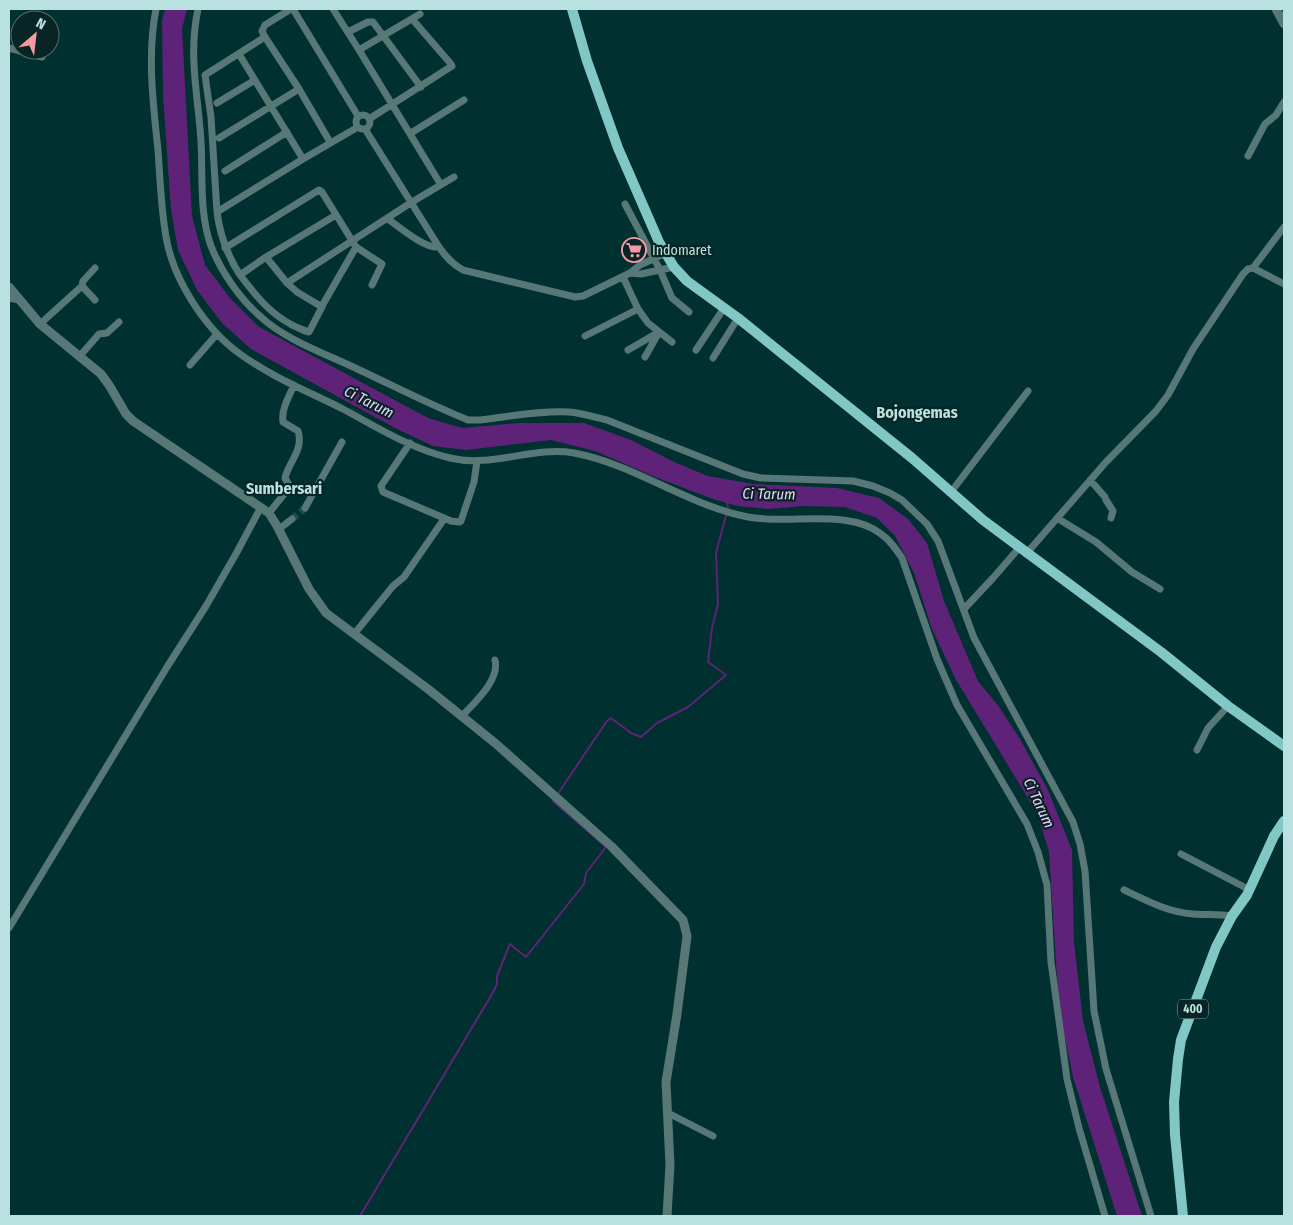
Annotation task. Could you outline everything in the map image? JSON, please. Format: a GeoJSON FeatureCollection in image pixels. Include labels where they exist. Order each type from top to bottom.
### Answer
{"type":"FeatureCollection","features":[{"type":"Feature","properties":{"kind":"main road"},"geometry":{"type":"LineString","coordinates":[[572,9],[587,60],[618,148],[653,230],[674,267],[694,287],[738,318],[912,458],[983,520],[1022,551],[1161,652],[1228,706],[1284,746]]}},
{"type":"Feature","properties":{"kind":"main road","name":"400"},"geometry":{"type":"LineString","coordinates":[[1183,1216],[1175,1135],[1174,1102],[1181,1040],[1216,947],[1232,916],[1250,890],[1274,836],[1284,821]]}},
{"type":"Feature","properties":{"kind":"street"},"geometry":{"type":"LineString","coordinates":[[156,9],[151,33],[152,69],[166,239],[179,278],[188,297],[217,334],[238,353],[294,385],[406,441],[453,459],[486,461],[549,452],[576,454],[618,467],[726,511],[748,517],[777,520],[856,521],[882,534],[892,544],[902,558],[937,659],[957,705],[1027,824],[1038,852],[1047,884],[1051,962],[1067,1079],[1079,1128],[1105,1216]]}},
{"type":"Feature","properties":{"kind":"street"},"geometry":{"type":"LineString","coordinates":[[198,9],[192,47],[193,74],[199,115],[206,224],[211,245],[218,262],[241,295],[262,319],[312,348],[468,420],[556,412],[570,412],[606,420],[743,474],[761,478],[853,481],[890,493],[902,500],[933,532],[945,558],[974,638],[1069,814],[1080,844],[1086,888],[1094,1011],[1106,1069],[1151,1216]]}},
{"type":"Feature","properties":{"kind":"street"},"geometry":{"type":"LineString","coordinates":[[330,142],[262,30],[265,25],[292,9],[358,116],[356,123],[362,128],[412,202],[447,260],[463,270],[575,296],[583,296],[666,253]]}},
{"type":"Feature","properties":{"kind":"street"},"geometry":{"type":"LineString","coordinates":[[333,9],[411,133],[441,185]]}},
{"type":"Feature","properties":{"kind":"street"},"geometry":{"type":"LineString","coordinates":[[1276,9],[1284,24]]}},
{"type":"Feature","properties":{"kind":"street"},"geometry":{"type":"LineString","coordinates":[[359,50],[413,20],[420,14]]}},
{"type":"Feature","properties":{"kind":"street"},"geometry":{"type":"LineString","coordinates":[[369,119],[450,68],[451,64],[413,20]]}},
{"type":"Feature","properties":{"kind":"street"},"geometry":{"type":"LineString","coordinates":[[348,32],[371,21],[385,36],[421,87]]}},
{"type":"Feature","properties":{"kind":"street"},"geometry":{"type":"LineString","coordinates":[[265,37],[204,76],[211,117],[217,212],[225,248],[240,275],[260,300],[274,314],[307,332],[310,331],[322,310],[322,306],[353,244]]}},
{"type":"Feature","properties":{"kind":"street"},"geometry":{"type":"LineString","coordinates":[[239,54],[302,159]]}},
{"type":"Feature","properties":{"kind":"street"},"geometry":{"type":"LineString","coordinates":[[217,103],[255,80]]}},
{"type":"Feature","properties":{"kind":"street"},"geometry":{"type":"LineString","coordinates":[[218,138],[299,89]]}},
{"type":"Feature","properties":{"kind":"street"},"geometry":{"type":"LineString","coordinates":[[411,133],[464,100]]}},
{"type":"Feature","properties":{"kind":"street"},"geometry":{"type":"LineString","coordinates":[[1248,156],[1265,124],[1276,115],[1284,102]]}},
{"type":"Feature","properties":{"kind":"street"},"geometry":{"type":"LineString","coordinates":[[217,212],[330,142],[370,124],[366,115],[358,116]]}},
{"type":"Feature","properties":{"kind":"street"},"geometry":{"type":"LineString","coordinates":[[225,171],[286,132]]}},
{"type":"Feature","properties":{"kind":"street"},"geometry":{"type":"LineString","coordinates":[[286,283],[353,244],[412,202],[454,177]]}},
{"type":"Feature","properties":{"kind":"street"},"geometry":{"type":"LineString","coordinates":[[225,248],[316,190],[322,192],[353,244],[382,264],[372,285]]}},
{"type":"Feature","properties":{"kind":"street"},"geometry":{"type":"LineString","coordinates":[[625,204],[660,270],[672,298],[689,312]]}},
{"type":"Feature","properties":{"kind":"street"},"geometry":{"type":"LineString","coordinates":[[240,275],[336,215]]}},
{"type":"Feature","properties":{"kind":"street"},"geometry":{"type":"LineString","coordinates":[[388,218],[426,245],[435,248],[439,247]]}},
{"type":"Feature","properties":{"kind":"street"},"geometry":{"type":"LineString","coordinates":[[964,609],[993,578],[1057,518],[1120,446],[1156,411],[1168,395],[1193,349],[1243,274],[1252,268],[1284,227]]}},
{"type":"Feature","properties":{"kind":"street"},"geometry":{"type":"LineString","coordinates":[[266,257],[286,283],[297,292],[322,306]]}},
{"type":"Feature","properties":{"kind":"street"},"geometry":{"type":"LineString","coordinates":[[626,275],[642,274],[674,267]]}},
{"type":"Feature","properties":{"kind":"street"},"geometry":{"type":"LineString","coordinates":[[40,324],[82,286],[83,281],[95,268]]}},
{"type":"Feature","properties":{"kind":"street"},"geometry":{"type":"LineString","coordinates":[[1252,268],[1284,284]]}},
{"type":"Feature","properties":{"kind":"street"},"geometry":{"type":"LineString","coordinates":[[626,275],[638,309],[648,323],[672,342]]}},
{"type":"Feature","properties":{"kind":"street"},"geometry":{"type":"LineString","coordinates":[[82,286],[96,300]]}},
{"type":"Feature","properties":{"kind":"street"},"geometry":{"type":"LineString","coordinates":[[9,287],[40,324],[105,380],[126,414],[133,421],[269,514],[279,529],[309,589],[326,612],[495,743],[611,846],[683,920],[687,936],[666,1082],[670,1165],[667,1216]]}},
{"type":"Feature","properties":{"kind":"street"},"geometry":{"type":"LineString","coordinates":[[9,298],[19,300]]}},
{"type":"Feature","properties":{"kind":"street"},"geometry":{"type":"LineString","coordinates":[[696,350],[724,308]]}},
{"type":"Feature","properties":{"kind":"street"},"geometry":{"type":"LineString","coordinates":[[585,336],[638,309]]}},
{"type":"Feature","properties":{"kind":"street"},"geometry":{"type":"LineString","coordinates":[[713,358],[738,318]]}},
{"type":"Feature","properties":{"kind":"street"},"geometry":{"type":"LineString","coordinates":[[79,357],[99,334],[107,333],[119,322]]}},
{"type":"Feature","properties":{"kind":"street"},"geometry":{"type":"LineString","coordinates":[[628,350],[659,332]]}},
{"type":"Feature","properties":{"kind":"street"},"geometry":{"type":"LineString","coordinates":[[645,357],[659,332]]}},
{"type":"Feature","properties":{"kind":"street"},"geometry":{"type":"LineString","coordinates":[[190,365],[217,334]]}},
{"type":"Feature","properties":{"kind":"street"},"geometry":{"type":"LineString","coordinates":[[269,514],[288,489],[289,485],[285,478],[286,473],[299,446],[298,431],[283,422],[282,418],[282,413],[294,385]]}},
{"type":"Feature","properties":{"kind":"street"},"geometry":{"type":"LineString","coordinates":[[951,492],[1028,391]]}},
{"type":"Feature","properties":{"kind":"street"},"geometry":{"type":"LineString","coordinates":[[406,441],[380,486],[381,490],[444,519],[461,521],[474,482],[477,461]]}},
{"type":"Feature","properties":{"kind":"street"},"geometry":{"type":"LineString","coordinates":[[305,508],[342,442]]}},
{"type":"Feature","properties":{"kind":"street"},"geometry":{"type":"LineString","coordinates":[[1090,480],[1105,497],[1113,511],[1111,518]]}},
{"type":"Feature","properties":{"kind":"street"},"geometry":{"type":"LineString","coordinates":[[9,928],[167,666],[206,606],[261,507]]}},
{"type":"Feature","properties":{"kind":"street"},"geometry":{"type":"LineString","coordinates":[[1057,518],[1096,542],[1132,572],[1160,589]]}},
{"type":"Feature","properties":{"kind":"street"},"geometry":{"type":"LineString","coordinates":[[279,529],[292,519]]}},
{"type":"Feature","properties":{"kind":"street"},"geometry":{"type":"LineString","coordinates":[[355,633],[393,586],[404,577],[444,519]]}},
{"type":"Feature","properties":{"kind":"street"},"geometry":{"type":"LineString","coordinates":[[462,716],[489,685],[494,674],[495,660]]}},
{"type":"Feature","properties":{"kind":"street"},"geometry":{"type":"LineString","coordinates":[[1197,750],[1208,728],[1228,706]]}},
{"type":"Feature","properties":{"kind":"street"},"geometry":{"type":"LineString","coordinates":[[1181,854],[1250,890]]}},
{"type":"Feature","properties":{"kind":"street"},"geometry":{"type":"LineString","coordinates":[[1124,890],[1167,909],[1194,914],[1232,916]]}},
{"type":"Feature","properties":{"kind":"street"},"geometry":{"type":"LineString","coordinates":[[668,1113],[713,1136]]}},
{"type":"Feature","properties":{"kind":"water","name":"Ci Tarum"},"geometry":{"type":"Polygon","coordinates":[[[165,9],[187,9],[182,29],[192,216],[205,265],[230,298],[259,327],[428,418],[462,428],[520,423],[584,423],[631,440],[674,462],[708,476],[753,484],[837,488],[879,498],[908,519],[927,543],[944,601],[978,681],[1000,708],[1020,739],[1048,790],[1072,850],[1074,942],[1083,1021],[1100,1087],[1142,1216],[1117,1216],[1073,1077],[1063,1028],[1057,978],[1049,852],[1037,813],[955,678],[932,629],[914,573],[895,536],[877,518],[845,507],[803,506],[768,509],[738,506],[713,499],[655,477],[595,451],[551,440],[466,450],[433,446],[395,428],[251,349],[222,323],[197,290],[178,250],[171,210],[163,96],[162,20],[165,9]]]}},
{"type":"Feature","properties":{"kind":"waterway"},"geometry":{"type":"LineString","coordinates":[[727,500],[728,510]]}},
{"type":"Feature","properties":{"kind":"waterway"},"geometry":{"type":"LineString","coordinates":[[557,795],[607,721],[611,718],[631,733],[641,737],[657,723],[688,707],[726,675],[708,662],[712,628],[718,604],[716,553],[726,515]]}},
{"type":"Feature","properties":{"kind":"waterway"},"geometry":{"type":"LineString","coordinates":[[360,1216],[492,994],[510,944],[526,957],[584,884],[586,873],[606,847],[553,801],[554,799]]}},
{"type":"Feature","properties":{"kind":"tunnel"},"geometry":{"type":"LineString","coordinates":[[292,519],[305,508]]}},
{"type":"Feature","properties":{"kind":"place","name":"Indomaret"},"geometry":{"type":"Point","coordinates":[634,250]}},
{"type":"Feature","properties":{"kind":"district","name":"Bojongemas"},"geometry":{"type":"Point","coordinates":[917,412]}},
{"type":"Feature","properties":{"kind":"district","name":"Sumbersari"},"geometry":{"type":"Point","coordinates":[284,488]}}]}
